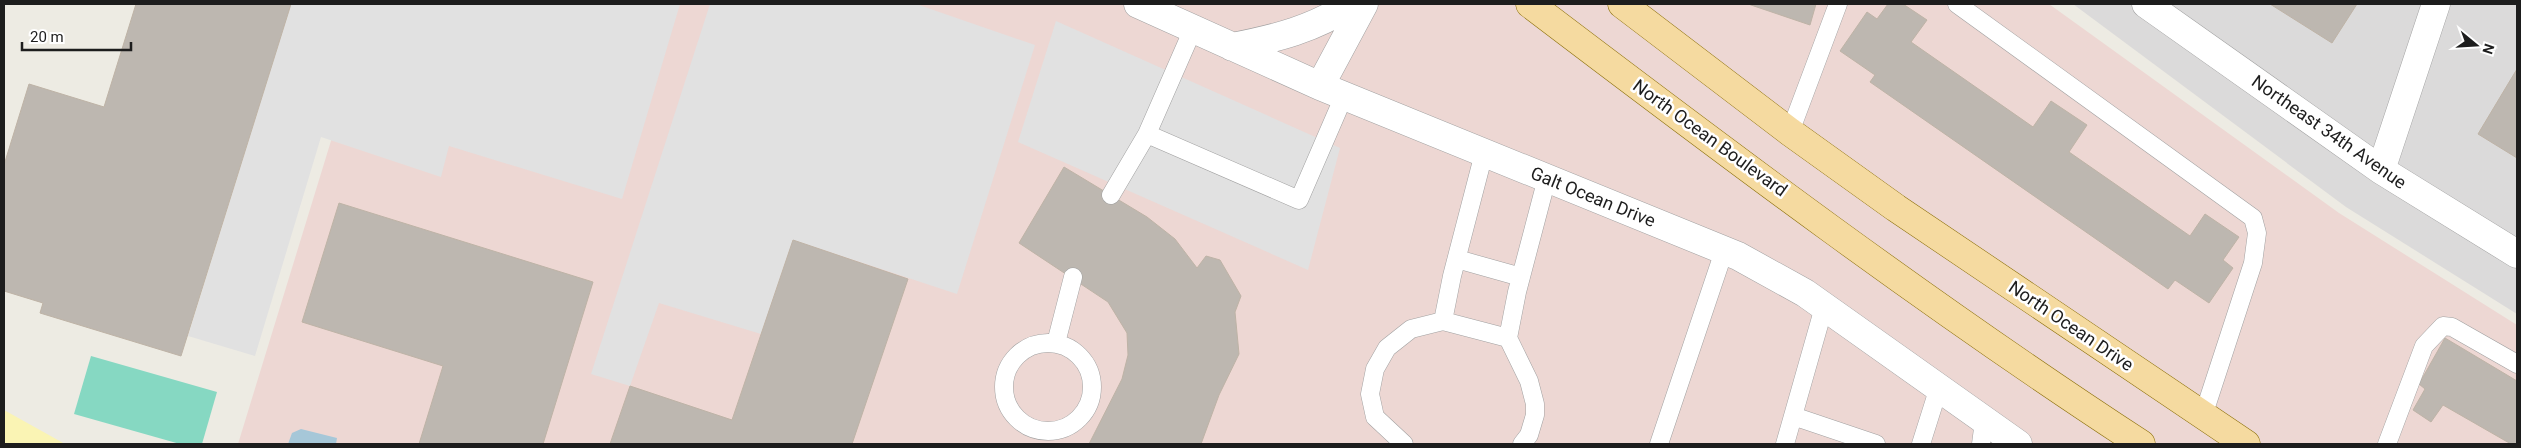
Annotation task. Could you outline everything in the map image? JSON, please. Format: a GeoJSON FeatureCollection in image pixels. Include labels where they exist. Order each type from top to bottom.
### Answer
{"type":"FeatureCollection","features":[{"type":"Feature","properties":{"kind":"main road","name":"North Ocean Boulevard"},"geometry":{"type":"LineString","coordinates":[[1530,4],[1891,272],[2067,396],[2142,444]]}},
{"type":"Feature","properties":{"kind":"main road"},"geometry":{"type":"LineString","coordinates":[[1622,4],[1790,132]]}},
{"type":"Feature","properties":{"kind":"main road","name":"North Ocean Drive"},"geometry":{"type":"LineString","coordinates":[[1790,132],[1896,208],[2246,444]]}},
{"type":"Feature","properties":{"kind":"street","name":"Galt Ocean Drive"},"geometry":{"type":"LineString","coordinates":[[1138,4],[1332,91],[1724,250],[1805,293],[1939,388],[1995,435]]}},
{"type":"Feature","properties":{"kind":"street"},"geometry":{"type":"LineString","coordinates":[[1232,47],[1288,36],[1336,14],[1352,4]]}},
{"type":"Feature","properties":{"kind":"street"},"geometry":{"type":"LineString","coordinates":[[1332,91],[1364,4]]}},
{"type":"Feature","properties":{"kind":"street","name":"Northeast 34th Avenue"},"geometry":{"type":"LineString","coordinates":[[2146,4],[2381,170],[2517,254]]}},
{"type":"Feature","properties":{"kind":"street"},"geometry":{"type":"LineString","coordinates":[[2381,170],[2436,4]]}},
{"type":"Feature","properties":{"kind":"lane"},"geometry":{"type":"LineString","coordinates":[[1790,132],[1838,4]]}},
{"type":"Feature","properties":{"kind":"lane"},"geometry":{"type":"LineString","coordinates":[[1957,4],[2253,218],[2257,233],[2253,263],[2204,416]]}},
{"type":"Feature","properties":{"kind":"lane"},"geometry":{"type":"LineString","coordinates":[[1111,195],[1147,134],[1193,29]]}},
{"type":"Feature","properties":{"kind":"lane"},"geometry":{"type":"LineString","coordinates":[[1147,134],[1299,200],[1332,91]]}},
{"type":"Feature","properties":{"kind":"lane"},"geometry":{"type":"LineString","coordinates":[[1443,321],[1456,259],[1484,153]]}},
{"type":"Feature","properties":{"kind":"lane"},"geometry":{"type":"LineString","coordinates":[[1522,444],[1529,435],[1536,415],[1535,404],[1530,381],[1508,338],[1521,277],[1547,178]]}},
{"type":"Feature","properties":{"kind":"lane"},"geometry":{"type":"LineString","coordinates":[[1659,444],[1724,250]]}},
{"type":"Feature","properties":{"kind":"lane"},"geometry":{"type":"LineString","coordinates":[[1456,259],[1521,277]]}},
{"type":"Feature","properties":{"kind":"lane"},"geometry":{"type":"LineString","coordinates":[[1056,343],[1073,277]]}},
{"type":"Feature","properties":{"kind":"lane"},"geometry":{"type":"LineString","coordinates":[[1785,444],[1824,307]]}},
{"type":"Feature","properties":{"kind":"lane"},"geometry":{"type":"LineString","coordinates":[[1404,444],[1375,417],[1370,394],[1375,369],[1387,348],[1411,329],[1443,321],[1508,338]]}},
{"type":"Feature","properties":{"kind":"lane"},"geometry":{"type":"LineString","coordinates":[[2387,444],[2424,346],[2443,326],[2452,327],[2517,364]]}},
{"type":"Feature","properties":{"kind":"lane"},"geometry":{"type":"LineString","coordinates":[[1042,343],[1056,343],[1069,348],[1080,356],[1089,369],[1090,399],[1083,413],[1072,424],[1058,430],[1043,431],[1028,426],[1016,418],[1008,406],[1004,393],[1004,379],[1009,366],[1017,355],[1029,346],[1042,343]]}},
{"type":"Feature","properties":{"kind":"lane"},"geometry":{"type":"LineString","coordinates":[[1921,444],[1939,388]]}},
{"type":"Feature","properties":{"kind":"lane"},"geometry":{"type":"LineString","coordinates":[[1794,416],[1876,444]]}},
{"type":"Feature","properties":{"kind":"shaded area"},"geometry":{"type":"Polygon","coordinates":[[[291,4],[680,4],[622,199],[449,146],[441,177],[321,137],[255,356],[188,336],[291,4]]]}},
{"type":"Feature","properties":{"kind":"shaded area"},"geometry":{"type":"Polygon","coordinates":[[[373,4],[2049,4],[2339,213],[2517,325],[2517,444],[238,444],[373,4]]]}},
{"type":"Feature","properties":{"kind":"shaded area"},"geometry":{"type":"Polygon","coordinates":[[[710,4],[916,4],[1035,45],[957,294],[793,240],[761,334],[659,303],[630,386],[591,374],[710,4]]]}},
{"type":"Feature","properties":{"kind":"shaded area"},"geometry":{"type":"Polygon","coordinates":[[[2073,4],[2517,4],[2517,314],[2346,207],[2073,4]]]}},
{"type":"Feature","properties":{"kind":"shaded area"},"geometry":{"type":"Polygon","coordinates":[[[1056,21],[1340,148],[1308,270],[1018,142],[1056,21]]]}},
{"type":"Feature","properties":{"kind":"sand"},"geometry":{"type":"Polygon","coordinates":[[[4,410],[65,444],[4,444],[4,410]]]}},
{"type":"Feature","properties":{"kind":"green space"},"geometry":{"type":"Polygon","coordinates":[[[91,356],[217,392],[202,444],[180,444],[74,414],[91,356]]]}},
{"type":"Feature","properties":{"kind":"water"},"geometry":{"type":"Polygon","coordinates":[[[301,429],[337,438],[336,444],[288,444],[292,433],[301,429]]]}},
{"type":"Feature","properties":{"kind":"building"},"geometry":{"type":"Polygon","coordinates":[[[136,4],[291,4],[181,356],[40,313],[43,303],[4,291],[4,165],[29,84],[104,107],[136,4]]]}},
{"type":"Feature","properties":{"kind":"building"},"geometry":{"type":"Polygon","coordinates":[[[1748,4],[1816,4],[1810,25],[1748,4]]]}},
{"type":"Feature","properties":{"kind":"building"},"geometry":{"type":"Polygon","coordinates":[[[1888,4],[1903,4],[1927,20],[1911,42],[2033,127],[2051,101],[2087,125],[2069,152],[2190,236],[2205,214],[2239,237],[2223,260],[2233,268],[2209,303],[2175,280],[2168,289],[1870,82],[1875,75],[1840,51],[1867,12],[1877,19],[1888,4]]]}},
{"type":"Feature","properties":{"kind":"building"},"geometry":{"type":"Polygon","coordinates":[[[2270,4],[2357,4],[2332,43],[2270,4]]]}},
{"type":"Feature","properties":{"kind":"building"},"geometry":{"type":"Polygon","coordinates":[[[2517,69],[2517,158],[2478,134],[2517,69]]]}},
{"type":"Feature","properties":{"kind":"building"},"geometry":{"type":"Polygon","coordinates":[[[1064,167],[1147,217],[1175,239],[1197,268],[1206,256],[1220,260],[1241,296],[1235,312],[1239,354],[1219,395],[1201,444],[1089,444],[1122,379],[1128,355],[1127,333],[1108,302],[1019,243],[1064,167]]]}},
{"type":"Feature","properties":{"kind":"building"},"geometry":{"type":"Polygon","coordinates":[[[339,203],[593,282],[543,444],[419,444],[443,366],[302,322],[339,203]]]}},
{"type":"Feature","properties":{"kind":"building"},"geometry":{"type":"Polygon","coordinates":[[[793,240],[908,279],[852,444],[610,444],[630,386],[732,420],[793,240]]]}},
{"type":"Feature","properties":{"kind":"building"},"geometry":{"type":"Polygon","coordinates":[[[2445,338],[2517,381],[2517,444],[2511,444],[2443,405],[2431,422],[2413,410],[2425,389],[2419,384],[2445,338]]]}}]}
